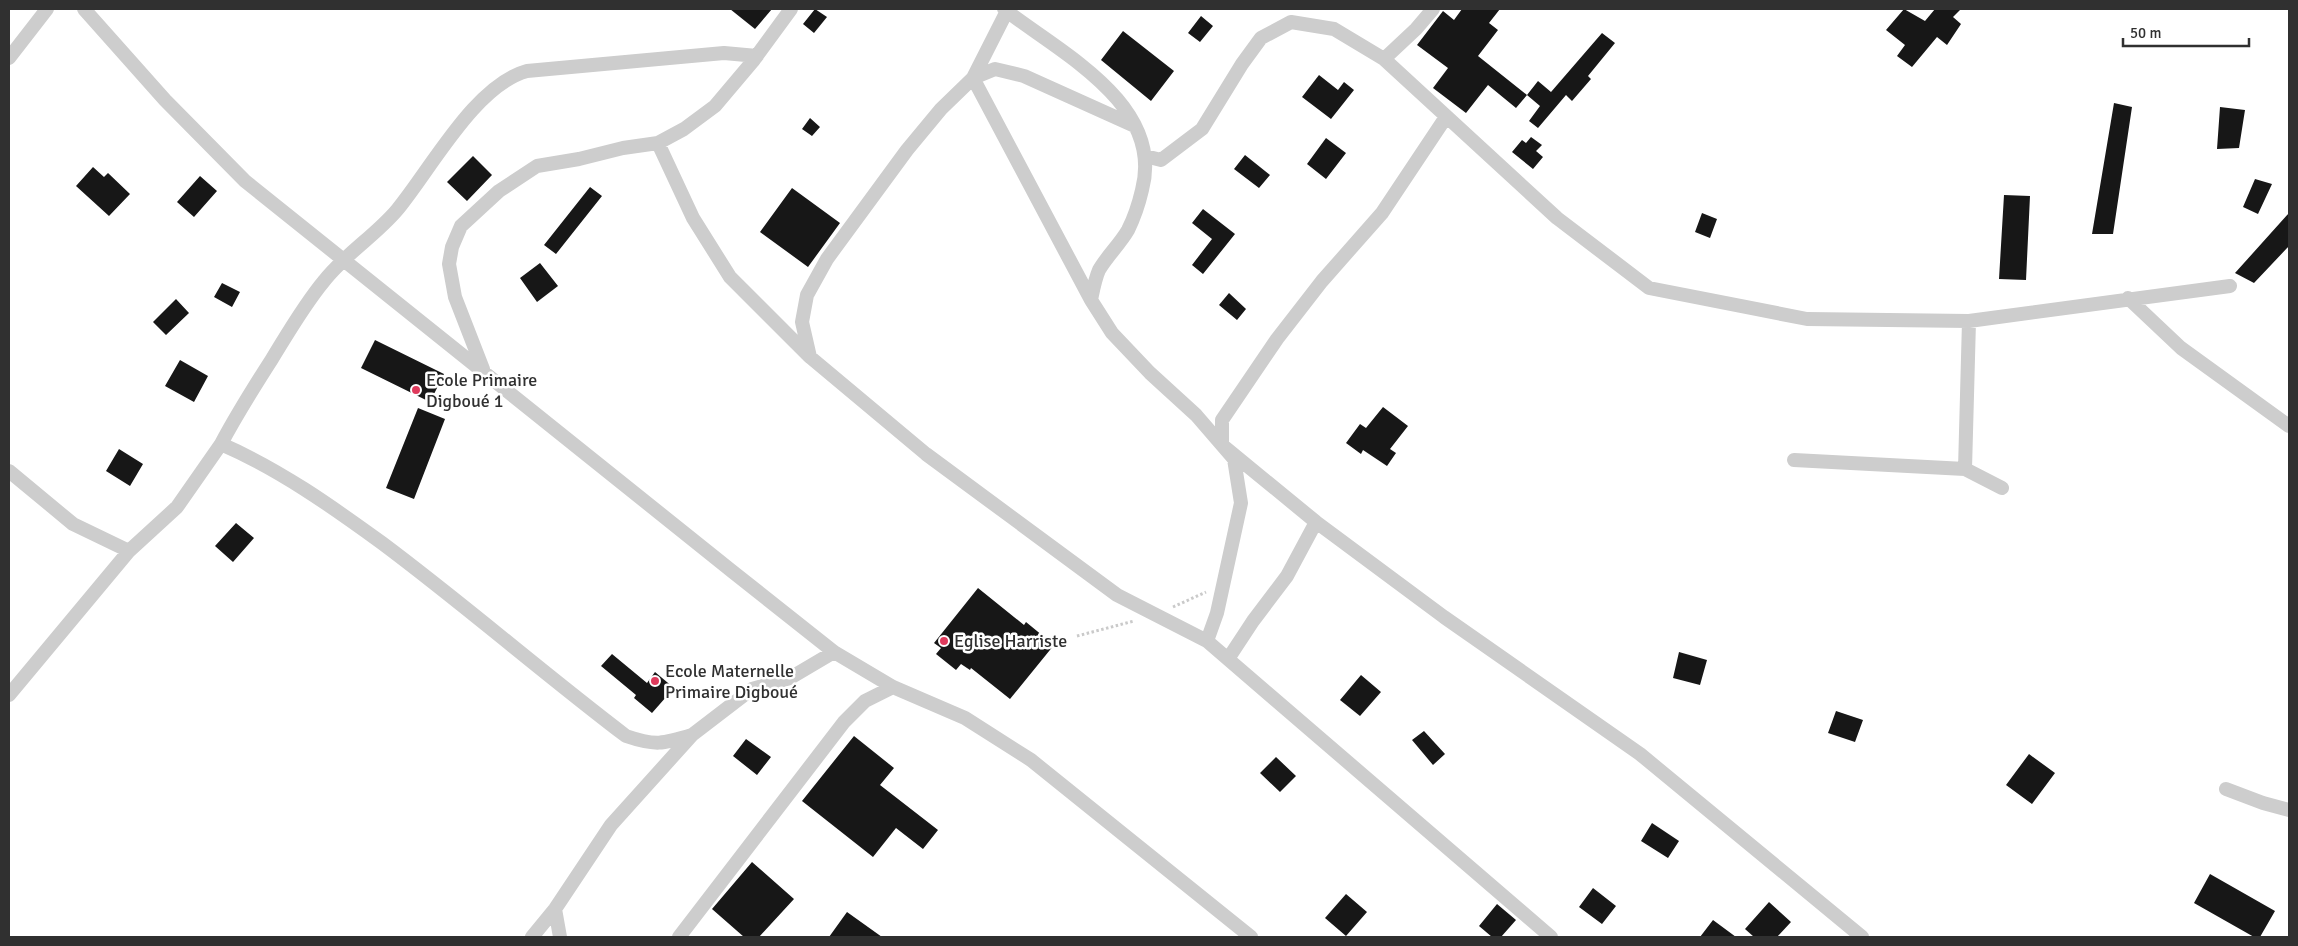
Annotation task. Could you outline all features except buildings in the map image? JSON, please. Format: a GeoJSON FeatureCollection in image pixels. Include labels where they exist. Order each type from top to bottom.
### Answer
{"type":"FeatureCollection","features":[{"type":"Feature","properties":{"kind":"street"},"geometry":{"type":"LineString","coordinates":[[9,58],[47,9]]}},
{"type":"Feature","properties":{"kind":"street"},"geometry":{"type":"LineString","coordinates":[[84,9],[165,100],[245,181],[834,652],[893,687],[965,718],[1031,760],[1251,937]]}},
{"type":"Feature","properties":{"kind":"street"},"geometry":{"type":"LineString","coordinates":[[484,372],[455,297],[449,264],[452,247],[461,226],[499,191],[537,166],[578,159],[623,148],[658,143],[684,129],[715,106],[757,56],[791,9]]}},
{"type":"Feature","properties":{"kind":"street"},"geometry":{"type":"LineString","coordinates":[[1384,59],[1416,29],[1433,9]]}},
{"type":"Feature","properties":{"kind":"street"},"geometry":{"type":"LineString","coordinates":[[810,357],[802,322],[806,295],[827,259],[907,150],[941,109],[973,78],[1006,10],[1063,50],[1107,87],[1136,127],[1145,156],[1142,189],[1128,230],[1099,271],[1091,300]]}},
{"type":"Feature","properties":{"kind":"street"},"geometry":{"type":"LineString","coordinates":[[1145,156],[1161,160],[1202,129],[1242,64],[1261,38],[1290,22],[1334,29],[1384,59],[1557,218],[1648,288],[1807,319],[1970,321],[2128,298],[2230,286]]}},
{"type":"Feature","properties":{"kind":"street"},"geometry":{"type":"LineString","coordinates":[[9,694],[129,551],[176,508],[221,444],[237,414],[301,312],[325,280],[397,210],[464,118],[501,85],[516,74],[527,71],[724,53],[757,56]]}},
{"type":"Feature","properties":{"kind":"street"},"geometry":{"type":"LineString","coordinates":[[973,78],[995,69],[1024,76],[1136,127]]}},
{"type":"Feature","properties":{"kind":"street"},"geometry":{"type":"LineString","coordinates":[[973,78],[1091,300],[1112,333],[1150,373],[1196,415],[1234,460],[1241,503],[1218,613],[1207,641]]}},
{"type":"Feature","properties":{"kind":"street"},"geometry":{"type":"LineString","coordinates":[[1222,445],[1222,420],[1277,339],[1322,281],[1382,213],[1446,117]]}},
{"type":"Feature","properties":{"kind":"street"},"geometry":{"type":"LineString","coordinates":[[658,143],[669,170],[694,218],[730,277],[810,357],[926,454],[1117,595],[1207,641],[1551,937]]}},
{"type":"Feature","properties":{"kind":"street"},"geometry":{"type":"LineString","coordinates":[[2128,298],[2181,348],[2289,426]]}},
{"type":"Feature","properties":{"kind":"street"},"geometry":{"type":"LineString","coordinates":[[1965,469],[1970,321]]}},
{"type":"Feature","properties":{"kind":"street"},"geometry":{"type":"LineString","coordinates":[[221,444],[251,457],[332,506],[431,580],[626,736],[648,744],[665,743],[692,735]]}},
{"type":"Feature","properties":{"kind":"street"},"geometry":{"type":"LineString","coordinates":[[1222,445],[1316,522],[1444,617],[1640,754],[1862,937]]}},
{"type":"Feature","properties":{"kind":"street"},"geometry":{"type":"LineString","coordinates":[[1794,460],[1965,469],[2002,488]]}},
{"type":"Feature","properties":{"kind":"street"},"geometry":{"type":"LineString","coordinates":[[9,471],[73,524],[129,551]]}},
{"type":"Feature","properties":{"kind":"street"},"geometry":{"type":"LineString","coordinates":[[1228,659],[1253,621],[1287,576],[1316,522]]}},
{"type":"Feature","properties":{"kind":"street"},"geometry":{"type":"LineString","coordinates":[[532,937],[555,909],[611,825],[692,735],[752,689],[790,678],[834,652]]}},
{"type":"Feature","properties":{"kind":"street"},"geometry":{"type":"LineString","coordinates":[[679,937],[844,722],[865,701],[893,687]]}},
{"type":"Feature","properties":{"kind":"street"},"geometry":{"type":"LineString","coordinates":[[2226,789],[2263,803],[2289,810]]}},
{"type":"Feature","properties":{"kind":"street"},"geometry":{"type":"LineString","coordinates":[[555,909],[560,937]]}},
{"type":"Feature","properties":{"kind":"place","name":"Ecole Primaire Digboué 1"},"geometry":{"type":"Point","coordinates":[416,390]}},
{"type":"Feature","properties":{"kind":"place","name":"Eglise Harriste"},"geometry":{"type":"Point","coordinates":[944,641]}},
{"type":"Feature","properties":{"kind":"place","name":"Ecole Maternelle Primaire Digboué"},"geometry":{"type":"Point","coordinates":[655,681]}}]}
